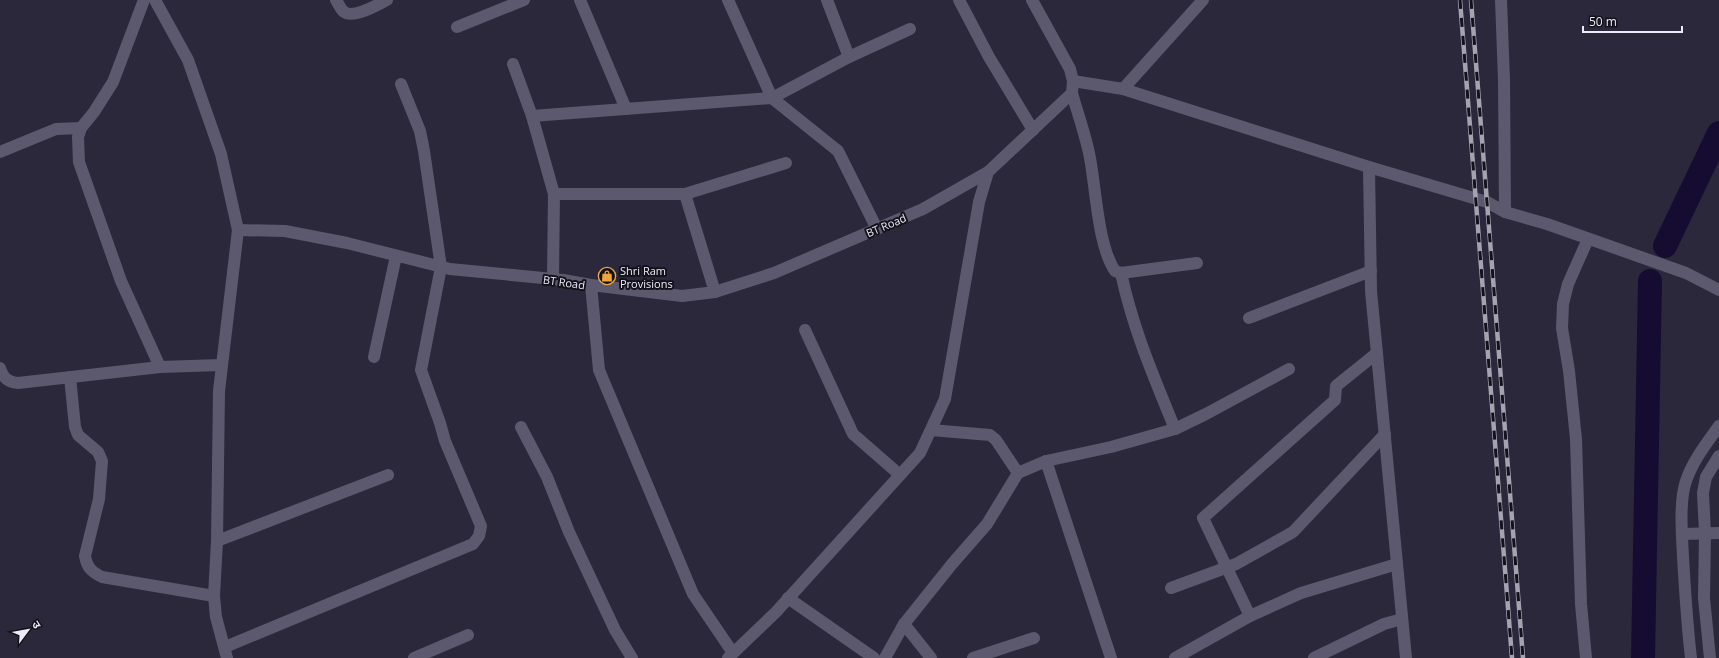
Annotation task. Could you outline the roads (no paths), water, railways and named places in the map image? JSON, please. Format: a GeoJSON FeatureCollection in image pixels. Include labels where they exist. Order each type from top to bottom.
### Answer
{"type":"FeatureCollection","features":[{"type":"Feature","properties":{"kind":"street"},"geometry":{"type":"LineString","coordinates":[[144,0],[113,82],[94,112],[81,128],[78,137],[80,162],[121,281],[160,367]]}},
{"type":"Feature","properties":{"kind":"street"},"geometry":{"type":"LineString","coordinates":[[155,0],[188,60],[221,154],[238,230],[219,391],[217,541],[214,596],[216,617],[226,652],[474,544],[479,536],[481,526],[445,441],[422,370],[441,267],[420,131],[402,84]]}},
{"type":"Feature","properties":{"kind":"street"},"geometry":{"type":"LineString","coordinates":[[336,0],[344,11],[350,14],[356,14],[387,0]]}},
{"type":"Feature","properties":{"kind":"street"},"geometry":{"type":"LineString","coordinates":[[457,27],[524,0]]}},
{"type":"Feature","properties":{"kind":"street"},"geometry":{"type":"LineString","coordinates":[[580,0],[626,110]]}},
{"type":"Feature","properties":{"kind":"street"},"geometry":{"type":"LineString","coordinates":[[728,0],[772,98],[838,150],[877,229]]}},
{"type":"Feature","properties":{"kind":"street"},"geometry":{"type":"LineString","coordinates":[[827,0],[849,57]]}},
{"type":"Feature","properties":{"kind":"street"},"geometry":{"type":"LineString","coordinates":[[959,0],[989,57],[1033,130]]}},
{"type":"Feature","properties":{"kind":"street"},"geometry":{"type":"LineString","coordinates":[[1032,0],[1070,69],[1089,156],[1104,246],[1109,262],[1115,271],[1121,273],[1197,263]]}},
{"type":"Feature","properties":{"kind":"street"},"geometry":{"type":"LineString","coordinates":[[1124,89],[1204,0]]}},
{"type":"Feature","properties":{"kind":"street"},"geometry":{"type":"LineString","coordinates":[[1501,0],[1504,80],[1505,212]]}},
{"type":"Feature","properties":{"kind":"street"},"geometry":{"type":"LineString","coordinates":[[532,116],[772,98],[849,57],[910,29]]}},
{"type":"Feature","properties":{"kind":"street"},"geometry":{"type":"LineString","coordinates":[[513,64],[532,116],[554,194],[553,279]]}},
{"type":"Feature","properties":{"kind":"street"},"geometry":{"type":"LineString","coordinates":[[1073,87],[1124,89],[1369,167],[1487,202],[1505,212],[1547,224],[1686,273],[1719,290]]}},
{"type":"Feature","properties":{"kind":"street","name":"BT Road"},"geometry":{"type":"LineString","coordinates":[[238,230],[285,231],[347,244],[450,269],[553,279],[591,286],[682,296],[715,292],[774,273],[923,209],[988,172],[1033,130],[1073,87]]}},
{"type":"Feature","properties":{"kind":"street"},"geometry":{"type":"LineString","coordinates":[[0,152],[56,129],[81,128]]}},
{"type":"Feature","properties":{"kind":"street"},"geometry":{"type":"LineString","coordinates":[[554,194],[685,194],[786,163]]}},
{"type":"Feature","properties":{"kind":"street"},"geometry":{"type":"LineString","coordinates":[[1369,167],[1371,271],[1377,353],[1406,658]]}},
{"type":"Feature","properties":{"kind":"street"},"geometry":{"type":"LineString","coordinates":[[591,286],[599,370],[693,594],[730,656],[788,598],[920,453],[945,399],[979,202],[988,172]]}},
{"type":"Feature","properties":{"kind":"street"},"geometry":{"type":"LineString","coordinates":[[685,194],[715,292]]}},
{"type":"Feature","properties":{"kind":"street"},"geometry":{"type":"LineString","coordinates":[[1586,658],[1582,604],[1576,439],[1569,371],[1562,328],[1563,304],[1568,284],[1588,239]]}},
{"type":"Feature","properties":{"kind":"street"},"geometry":{"type":"LineString","coordinates":[[374,357],[396,256]]}},
{"type":"Feature","properties":{"kind":"street"},"geometry":{"type":"LineString","coordinates":[[1249,318],[1371,271]]}},
{"type":"Feature","properties":{"kind":"street"},"geometry":{"type":"LineString","coordinates":[[1121,273],[1128,307],[1144,353],[1175,428]]}},
{"type":"Feature","properties":{"kind":"street"},"geometry":{"type":"LineString","coordinates":[[805,330],[853,434],[900,475]]}},
{"type":"Feature","properties":{"kind":"street"},"geometry":{"type":"LineString","coordinates":[[1250,616],[1228,567],[1203,518],[1335,400],[1336,386],[1377,353]]}},
{"type":"Feature","properties":{"kind":"street"},"geometry":{"type":"LineString","coordinates":[[0,368],[4,378],[11,382],[18,383],[160,367],[221,365]]}},
{"type":"Feature","properties":{"kind":"street"},"geometry":{"type":"LineString","coordinates":[[885,658],[904,624],[952,564],[987,524],[1018,473],[1046,461],[1111,447],[1175,428],[1206,414],[1289,369]]}},
{"type":"Feature","properties":{"kind":"street"},"geometry":{"type":"LineString","coordinates":[[70,377],[75,427],[78,435],[98,452],[102,461],[99,499],[85,556],[87,565],[92,572],[102,577],[214,596]]}},
{"type":"Feature","properties":{"kind":"street"},"geometry":{"type":"LineString","coordinates":[[521,426],[547,477],[569,532],[615,630],[632,658]]}},
{"type":"Feature","properties":{"kind":"street"},"geometry":{"type":"LineString","coordinates":[[1691,658],[1687,620],[1682,534],[1686,482],[1696,458],[1719,426]]}},
{"type":"Feature","properties":{"kind":"street"},"geometry":{"type":"LineString","coordinates":[[931,430],[990,436],[996,440],[1018,473]]}},
{"type":"Feature","properties":{"kind":"street"},"geometry":{"type":"LineString","coordinates":[[1171,588],[1236,564],[1293,532],[1385,434]]}},
{"type":"Feature","properties":{"kind":"street"},"geometry":{"type":"LineString","coordinates":[[1710,658],[1704,598],[1705,533],[1703,494],[1706,477],[1719,456]]}},
{"type":"Feature","properties":{"kind":"street"},"geometry":{"type":"LineString","coordinates":[[1046,461],[1111,658]]}},
{"type":"Feature","properties":{"kind":"street"},"geometry":{"type":"LineString","coordinates":[[217,541],[388,475]]}},
{"type":"Feature","properties":{"kind":"street"},"geometry":{"type":"LineString","coordinates":[[1682,534],[1719,533]]}},
{"type":"Feature","properties":{"kind":"street"},"geometry":{"type":"LineString","coordinates":[[1175,658],[1250,616],[1301,594],[1397,564]]}},
{"type":"Feature","properties":{"kind":"street"},"geometry":{"type":"LineString","coordinates":[[788,598],[874,658]]}},
{"type":"Feature","properties":{"kind":"street"},"geometry":{"type":"LineString","coordinates":[[1314,658],[1384,624],[1402,619]]}},
{"type":"Feature","properties":{"kind":"street"},"geometry":{"type":"LineString","coordinates":[[904,624],[931,658]]}},
{"type":"Feature","properties":{"kind":"street"},"geometry":{"type":"LineString","coordinates":[[414,658],[468,635]]}},
{"type":"Feature","properties":{"kind":"street"},"geometry":{"type":"LineString","coordinates":[[973,658],[1034,638]]}},
{"type":"Feature","properties":{"kind":"waterway"},"geometry":{"type":"LineString","coordinates":[[1665,246],[1719,133]]}},
{"type":"Feature","properties":{"kind":"waterway"},"geometry":{"type":"LineString","coordinates":[[1643,658],[1650,281]]}},
{"type":"Feature","properties":{"kind":"railway"},"geometry":{"type":"LineString","coordinates":[[1460,0],[1512,658]]}},
{"type":"Feature","properties":{"kind":"railway"},"geometry":{"type":"LineString","coordinates":[[1471,0],[1523,658]]}},
{"type":"Feature","properties":{"kind":"place","name":"Shri Ram Provisions"},"geometry":{"type":"Point","coordinates":[607,276]}}]}
